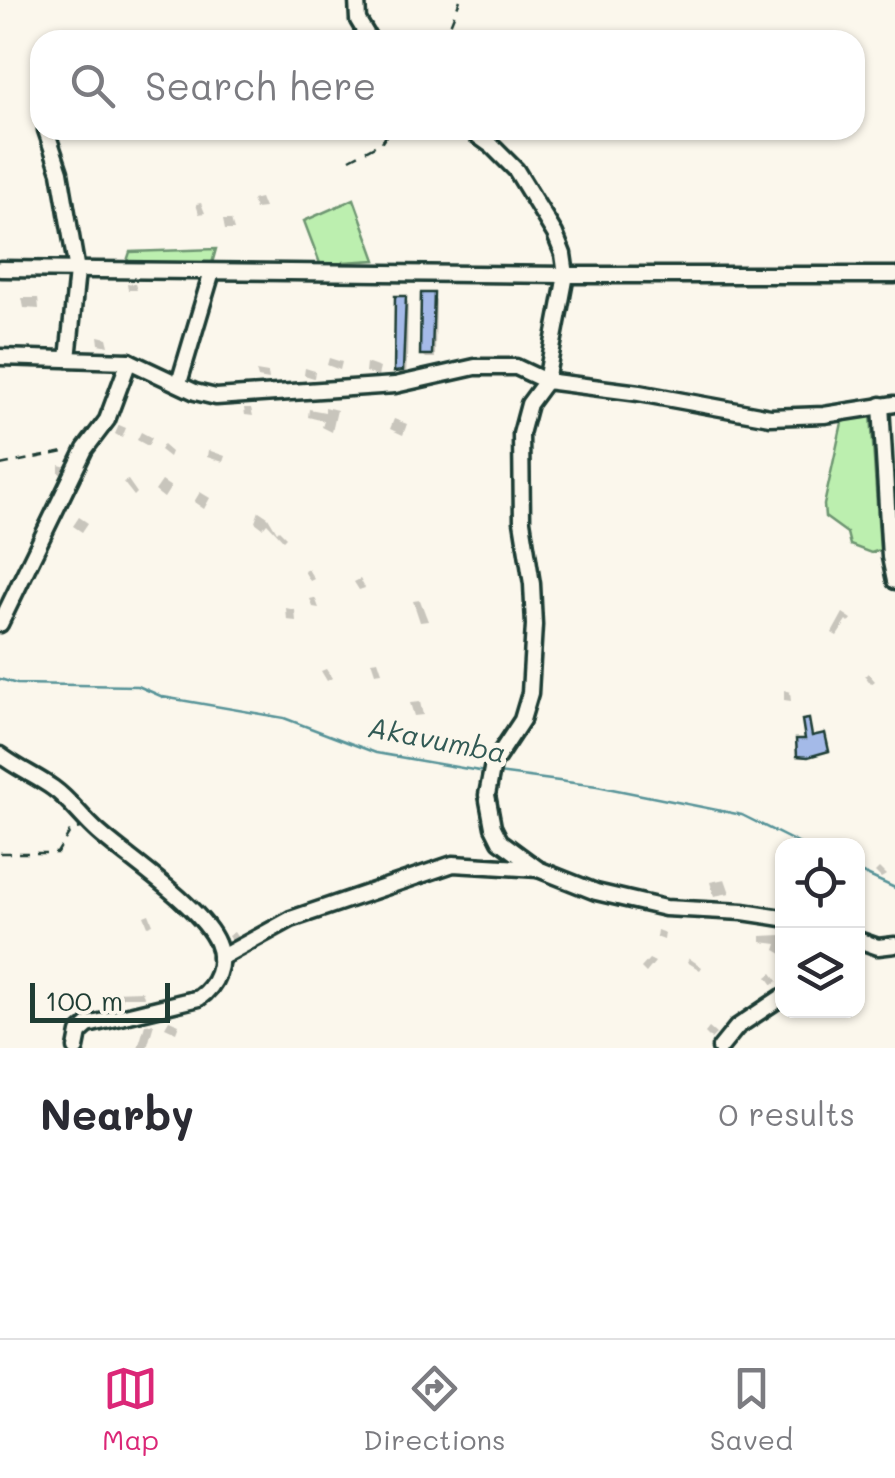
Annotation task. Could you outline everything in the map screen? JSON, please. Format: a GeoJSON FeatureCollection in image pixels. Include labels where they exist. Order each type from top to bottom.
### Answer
{"type":"FeatureCollection","features":[{"type":"Feature","properties":{"kind":"street"},"geometry":{"type":"LineString","coordinates":[[357,0],[358,20],[364,30]]}},
{"type":"Feature","properties":{"kind":"street"},"geometry":{"type":"LineString","coordinates":[[49,140],[60,172],[77,271],[68,358]]}},
{"type":"Feature","properties":{"kind":"street"},"geometry":{"type":"LineString","coordinates":[[484,140],[516,170],[555,234],[566,276],[546,380],[529,404],[520,452],[522,521],[532,584],[530,693],[522,720],[494,759],[487,795],[497,837],[538,869],[596,892],[644,904],[775,917]]}},
{"type":"Feature","properties":{"kind":"street"},"geometry":{"type":"LineString","coordinates":[[0,270],[895,275]]}},
{"type":"Feature","properties":{"kind":"street"},"geometry":{"type":"LineString","coordinates":[[179,383],[212,272]]}},
{"type":"Feature","properties":{"kind":"street"},"geometry":{"type":"LineString","coordinates":[[0,357],[129,361],[216,397],[395,384],[475,367],[516,367],[546,380],[770,417],[824,415],[888,404],[890,557],[895,581]]}},
{"type":"Feature","properties":{"kind":"street"},"geometry":{"type":"LineString","coordinates":[[0,624],[85,449],[107,420],[129,361]]}},
{"type":"Feature","properties":{"kind":"street"},"geometry":{"type":"LineString","coordinates":[[0,755],[64,797],[93,828],[196,915],[216,941],[220,958],[214,983],[199,998],[88,1025],[79,1033],[76,1048]]}},
{"type":"Feature","properties":{"kind":"street"},"geometry":{"type":"LineString","coordinates":[[220,958],[291,919],[454,864],[538,869]]}},
{"type":"Feature","properties":{"kind":"street"},"geometry":{"type":"LineString","coordinates":[[865,942],[878,947],[895,945]]}},
{"type":"Feature","properties":{"kind":"street"},"geometry":{"type":"LineString","coordinates":[[720,1048],[737,1027],[775,1003]]}},
{"type":"Feature","properties":{"kind":"path"},"geometry":{"type":"LineString","coordinates":[[448,30],[460,0]]}},
{"type":"Feature","properties":{"kind":"path"},"geometry":{"type":"LineString","coordinates":[[350,159],[383,140]]}},
{"type":"Feature","properties":{"kind":"path"},"geometry":{"type":"LineString","coordinates":[[0,465],[85,449]]}},
{"type":"Feature","properties":{"kind":"path"},"geometry":{"type":"LineString","coordinates":[[0,854],[58,852],[71,830],[87,828]]}},
{"type":"Feature","properties":{"kind":"green space"},"geometry":{"type":"Polygon","coordinates":[[[354,199],[376,260],[344,262],[341,268],[321,266],[304,221],[354,199]]]}},
{"type":"Feature","properties":{"kind":"green space"},"geometry":{"type":"Polygon","coordinates":[[[216,249],[211,267],[125,267],[130,252],[216,249]]]}},
{"type":"Feature","properties":{"kind":"green space"},"geometry":{"type":"Polygon","coordinates":[[[871,414],[880,550],[871,553],[850,545],[847,533],[825,517],[824,505],[843,418],[871,414]]]}},
{"type":"Feature","properties":{"kind":"building"},"geometry":{"type":"Polygon","coordinates":[[[421,293],[434,293],[432,355],[420,355],[421,293]]]}},
{"type":"Feature","properties":{"kind":"building"},"geometry":{"type":"Polygon","coordinates":[[[395,296],[406,296],[403,371],[394,372],[395,296]]]}},
{"type":"Feature","properties":{"kind":"building"},"geometry":{"type":"Polygon","coordinates":[[[809,719],[812,736],[825,733],[829,751],[797,756],[796,739],[805,739],[802,720],[809,719]]]}},
{"type":"Feature","properties":{"kind":"waterway","name":"Akavumba"},"geometry":{"type":"LineString","coordinates":[[0,679],[17,684],[138,686],[163,697],[284,718],[376,753],[485,772]]}},
{"type":"Feature","properties":{"kind":"waterway","name":"Akavumba"},"geometry":{"type":"LineString","coordinates":[[498,773],[597,786],[742,815],[788,838]]}},
{"type":"Feature","properties":{"kind":"waterway","name":"Akavumba"},"geometry":{"type":"LineString","coordinates":[[865,874],[895,888]]}}]}
